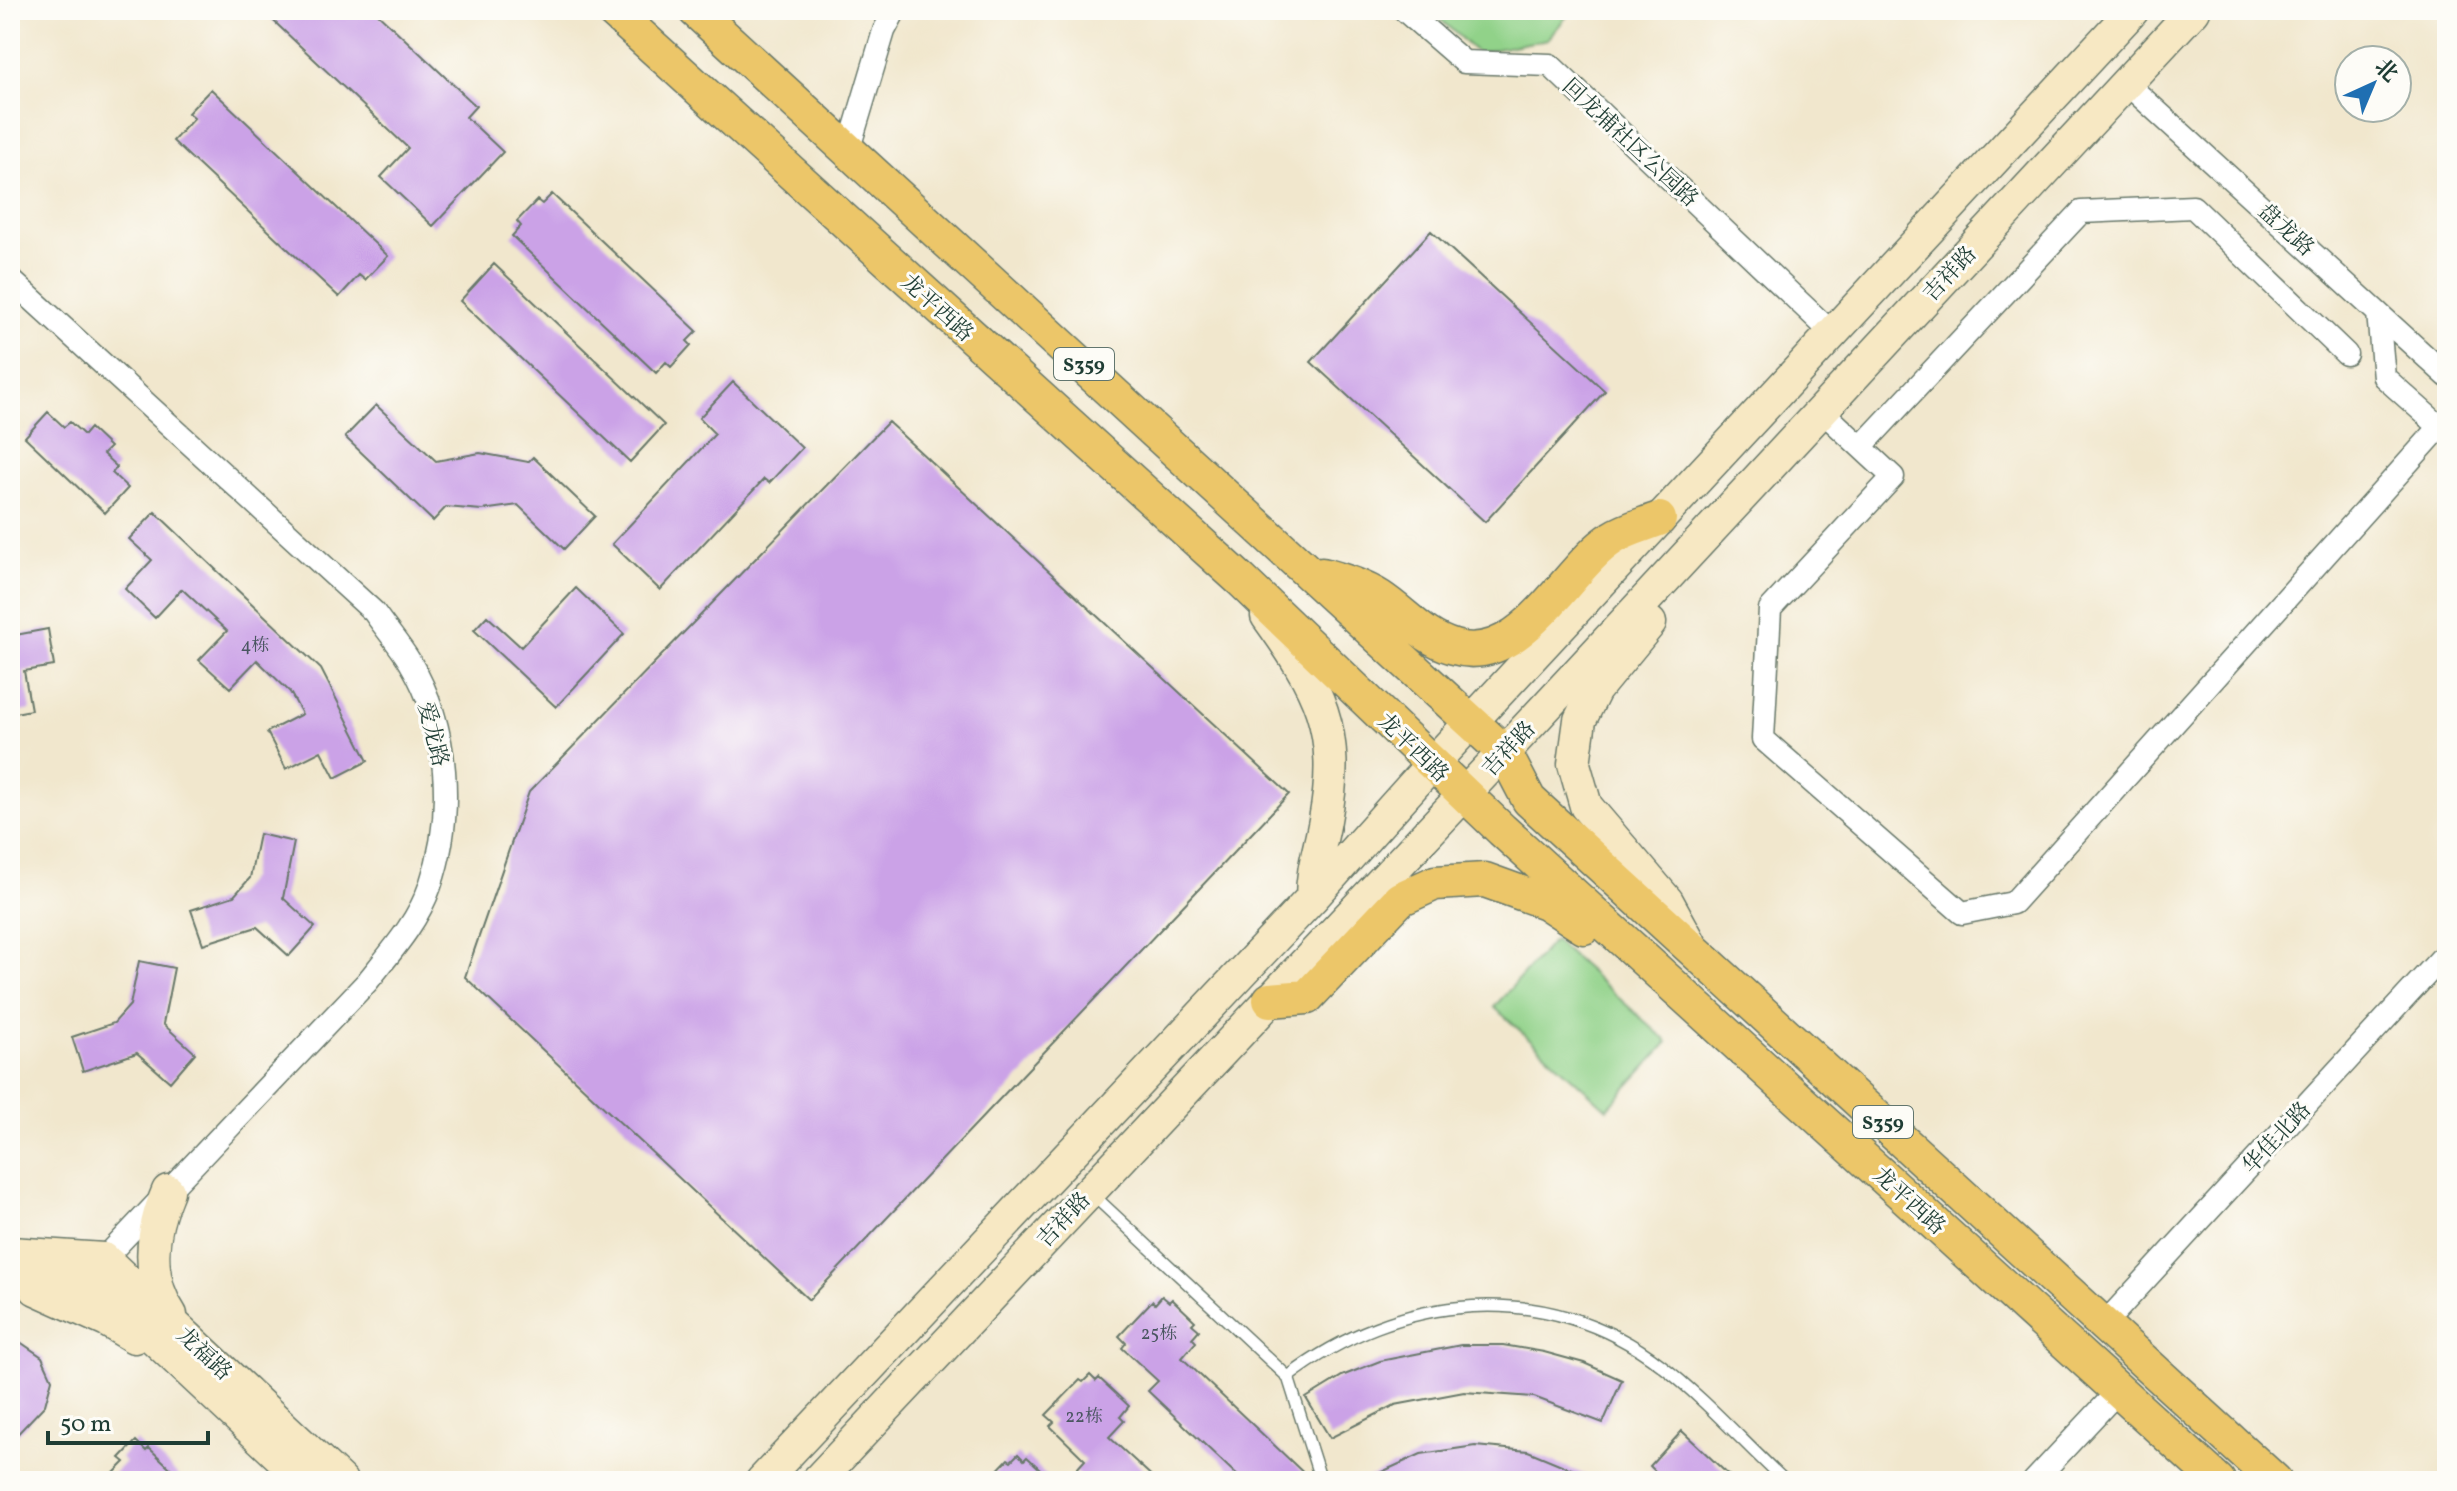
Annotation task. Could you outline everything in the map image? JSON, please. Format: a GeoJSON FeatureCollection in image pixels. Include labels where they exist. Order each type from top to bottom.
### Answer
{"type":"FeatureCollection","features":[{"type":"Feature","properties":{"kind":"main road","name":"龙平西路"},"geometry":{"type":"LineString","coordinates":[[612,10],[1241,580],[1432,764],[2218,1481]]}},
{"type":"Feature","properties":{"kind":"main road","name":"龙平西路"},"geometry":{"type":"LineString","coordinates":[[695,10],[1504,752],[1529,800],[2275,1481]]}},
{"type":"Feature","properties":{"kind":"main road","name":"吉祥路"},"geometry":{"type":"LineString","coordinates":[[762,1481],[1312,898],[1471,721],[2133,10]]}},
{"type":"Feature","properties":{"kind":"main road","name":"吉祥路"},"geometry":{"type":"LineString","coordinates":[[817,1481],[1465,794],[2194,10]]}},
{"type":"Feature","properties":{"kind":"main road"},"geometry":{"type":"LineString","coordinates":[[1309,571],[1348,581],[1377,596],[1418,630],[1457,648],[1484,647],[1505,640],[1528,625],[1612,538],[1659,519]]}},
{"type":"Feature","properties":{"kind":"main road"},"geometry":{"type":"LineString","coordinates":[[1693,549],[1674,593],[1595,690],[1580,720],[1574,764],[1586,806],[1667,901],[1693,950]]}},
{"type":"Feature","properties":{"kind":"main road"},"geometry":{"type":"LineString","coordinates":[[1241,580],[1307,678],[1328,725],[1332,769],[1325,822],[1312,866],[1312,898]]}},
{"type":"Feature","properties":{"kind":"main road"},"geometry":{"type":"LineString","coordinates":[[1270,1000],[1307,997],[1400,899],[1435,883],[1485,880],[1546,902],[1672,985]]}},
{"type":"Feature","properties":{"kind":"main road"},"geometry":{"type":"LineString","coordinates":[[168,1191],[156,1221],[155,1277],[165,1306],[185,1334]]}},
{"type":"Feature","properties":{"kind":"main road"},"geometry":{"type":"LineString","coordinates":[[10,1253],[100,1271]]}},
{"type":"Feature","properties":{"kind":"main road"},"geometry":{"type":"LineString","coordinates":[[10,1279],[100,1271]]}},
{"type":"Feature","properties":{"kind":"main road","name":"龙福路"},"geometry":{"type":"LineString","coordinates":[[100,1271],[185,1334],[341,1481]]}},
{"type":"Feature","properties":{"kind":"main road","name":"龙福路"},"geometry":{"type":"LineString","coordinates":[[100,1271],[202,1384],[306,1481]]}},
{"type":"Feature","properties":{"kind":"main road"},"geometry":{"type":"LineString","coordinates":[[10,1279],[107,1321],[202,1384]]}},
{"type":"Feature","properties":{"kind":"street"},"geometry":{"type":"LineString","coordinates":[[849,148],[884,31],[895,10]]}},
{"type":"Feature","properties":{"kind":"street","name":"回龙埔社区公园路"},"geometry":{"type":"LineString","coordinates":[[1404,10],[1464,62],[1550,65],[1832,333]]}},
{"type":"Feature","properties":{"kind":"street","name":"盘龙路"},"geometry":{"type":"LineString","coordinates":[[2126,83],[2447,376]]}},
{"type":"Feature","properties":{"kind":"street"},"geometry":{"type":"LineString","coordinates":[[1861,447],[2081,212],[2193,207],[2346,354]]}},
{"type":"Feature","properties":{"kind":"street","name":"爱龙路"},"geometry":{"type":"LineString","coordinates":[[10,279],[374,612],[410,662],[432,710],[446,769],[441,833],[430,886],[404,935],[367,982],[168,1191],[100,1271]]}},
{"type":"Feature","properties":{"kind":"street"},"geometry":{"type":"LineString","coordinates":[[1822,411],[1893,477],[1770,609],[1763,739],[1962,913],[2013,903],[2440,427],[2384,377],[2378,313]]}},
{"type":"Feature","properties":{"kind":"street","name":"华佳北路"},"geometry":{"type":"LineString","coordinates":[[2105,1323],[2447,952]]}},
{"type":"Feature","properties":{"kind":"street"},"geometry":{"type":"LineString","coordinates":[[2034,1481],[2119,1390]]}},
{"type":"Feature","properties":{"kind":"lane"},"geometry":{"type":"LineString","coordinates":[[1089,1192],[1288,1377],[1321,1481]]}},
{"type":"Feature","properties":{"kind":"lane"},"geometry":{"type":"LineString","coordinates":[[1288,1377],[1351,1336],[1424,1311],[1484,1306],[1547,1313],[1607,1333],[1661,1365],[1785,1481]]}},
{"type":"Feature","properties":{"kind":"green space"},"geometry":{"type":"Polygon","coordinates":[[[1430,10],[1572,10],[1548,39],[1477,53],[1430,10]]]}},
{"type":"Feature","properties":{"kind":"green space"},"geometry":{"type":"Polygon","coordinates":[[[1554,940],[1668,1042],[1607,1109],[1494,1007],[1554,940]]]}},
{"type":"Feature","properties":{"kind":"building"},"geometry":{"type":"Polygon","coordinates":[[[262,10],[374,10],[476,106],[466,117],[503,152],[433,226],[381,177],[408,148],[262,10]]]}},
{"type":"Feature","properties":{"kind":"building"},"geometry":{"type":"Polygon","coordinates":[[[211,89],[388,256],[365,280],[359,275],[339,297],[173,141],[194,118],[188,113],[211,89]]]}},
{"type":"Feature","properties":{"kind":"building"},"geometry":{"type":"Polygon","coordinates":[[[552,194],[697,331],[687,341],[691,345],[671,367],[666,362],[656,373],[512,236],[521,226],[517,221],[537,200],[542,204],[552,194]]]}},
{"type":"Feature","properties":{"kind":"building"},"geometry":{"type":"Polygon","coordinates":[[[1431,231],[1605,391],[1485,522],[1311,362],[1431,231]]]}},
{"type":"Feature","properties":{"kind":"building"},"geometry":{"type":"Polygon","coordinates":[[[494,264],[664,425],[630,462],[460,301],[494,264]]]}},
{"type":"Feature","properties":{"kind":"building"},"geometry":{"type":"Polygon","coordinates":[[[733,382],[802,448],[769,483],[764,479],[660,590],[612,544],[715,434],[699,418],[733,382]]]}},
{"type":"Feature","properties":{"kind":"building"},"geometry":{"type":"Polygon","coordinates":[[[376,405],[436,461],[480,453],[528,462],[533,457],[595,516],[564,549],[518,505],[482,510],[446,507],[433,521],[345,437],[376,405]]]}},
{"type":"Feature","properties":{"kind":"building"},"geometry":{"type":"Polygon","coordinates":[[[48,412],[64,427],[70,422],[84,435],[90,428],[110,447],[103,454],[117,467],[112,473],[128,488],[105,513],[25,437],[48,412]]]}},
{"type":"Feature","properties":{"kind":"building"},"geometry":{"type":"Polygon","coordinates":[[[888,422],[1289,794],[809,1300],[465,977],[529,792],[888,422]]]}},
{"type":"Feature","properties":{"kind":"building"},"geometry":{"type":"Polygon","coordinates":[[[155,512],[321,669],[368,761],[335,778],[321,751],[286,769],[267,732],[302,714],[290,692],[257,660],[230,688],[199,660],[227,631],[182,589],[155,618],[125,589],[152,560],[129,539],[155,512]]]}},
{"type":"Feature","properties":{"kind":"building"},"geometry":{"type":"Polygon","coordinates":[[[576,588],[624,634],[556,707],[474,630],[487,616],[521,647],[576,588]]]}},
{"type":"Feature","properties":{"kind":"building"},"geometry":{"type":"Polygon","coordinates":[[[48,629],[54,666],[24,671],[31,710],[10,714],[10,636],[48,629]]]}},
{"type":"Feature","properties":{"kind":"building"},"geometry":{"type":"Polygon","coordinates":[[[259,834],[294,842],[283,898],[315,927],[289,956],[257,927],[203,944],[191,910],[234,896],[250,878],[259,834]]]}},
{"type":"Feature","properties":{"kind":"building"},"geometry":{"type":"Polygon","coordinates":[[[139,961],[174,968],[163,1024],[195,1053],[170,1082],[137,1053],[83,1071],[72,1037],[114,1023],[130,1005],[139,961]]]}},
{"type":"Feature","properties":{"kind":"building"},"geometry":{"type":"Polygon","coordinates":[[[1162,1296],[1169,1302],[1172,1299],[1195,1321],[1192,1324],[1199,1330],[1192,1338],[1196,1342],[1182,1358],[1312,1481],[1243,1481],[1148,1391],[1158,1381],[1122,1348],[1126,1343],[1119,1336],[1152,1301],[1155,1304],[1162,1296]]]}},
{"type":"Feature","properties":{"kind":"building"},"geometry":{"type":"Polygon","coordinates":[[[10,1335],[42,1357],[52,1379],[45,1405],[10,1442],[10,1335]]]}},
{"type":"Feature","properties":{"kind":"building"},"geometry":{"type":"Polygon","coordinates":[[[1461,1345],[1503,1345],[1544,1352],[1584,1363],[1622,1380],[1603,1423],[1534,1397],[1464,1392],[1395,1405],[1330,1438],[1306,1398],[1342,1376],[1380,1361],[1461,1345]]]}},
{"type":"Feature","properties":{"kind":"building"},"geometry":{"type":"Polygon","coordinates":[[[1090,1375],[1096,1381],[1099,1378],[1129,1406],[1120,1417],[1124,1421],[1109,1437],[1157,1481],[1086,1481],[1075,1471],[1085,1460],[1050,1426],[1054,1422],[1046,1415],[1080,1380],[1083,1382],[1090,1375]]]}},
{"type":"Feature","properties":{"kind":"building"},"geometry":{"type":"Polygon","coordinates":[[[1682,1431],[1735,1481],[1665,1481],[1650,1466],[1682,1431]]]}},
{"type":"Feature","properties":{"kind":"building"},"geometry":{"type":"Polygon","coordinates":[[[136,1441],[146,1451],[149,1448],[184,1481],[106,1481],[125,1462],[120,1458],[136,1441]]]}},
{"type":"Feature","properties":{"kind":"building"},"geometry":{"type":"Polygon","coordinates":[[[1475,1446],[1528,1451],[1600,1481],[1362,1481],[1421,1454],[1475,1446]]]}},
{"type":"Feature","properties":{"kind":"building"},"geometry":{"type":"Polygon","coordinates":[[[1018,1454],[1024,1460],[1027,1457],[1053,1481],[987,1481],[1008,1459],[1011,1461],[1018,1454]]]}}]}
